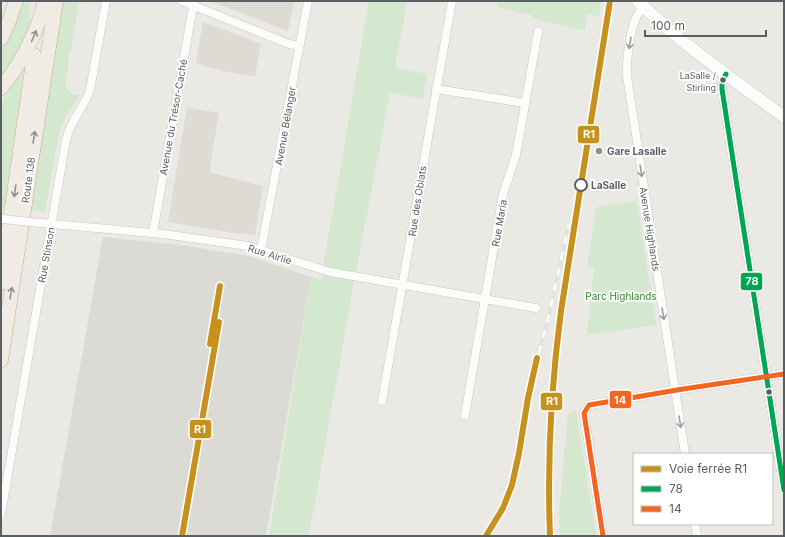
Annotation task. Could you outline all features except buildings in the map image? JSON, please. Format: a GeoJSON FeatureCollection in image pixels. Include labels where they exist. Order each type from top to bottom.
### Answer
{"type":"FeatureCollection","features":[{"type":"Feature","properties":{"kind":"highway"},"geometry":{"type":"LineString","coordinates":[[1,39],[16,1]]}},
{"type":"Feature","properties":{"kind":"highway"},"geometry":{"type":"LineString","coordinates":[[1,88],[15,70],[32,39],[45,1]]}},
{"type":"Feature","properties":{"kind":"highway","name":"Route 138"},"geometry":{"type":"LineString","coordinates":[[1,360],[56,1]]}},
{"type":"Feature","properties":{"kind":"highway","name":"Route 138"},"geometry":{"type":"LineString","coordinates":[[1,283],[34,55]]}},
{"type":"Feature","properties":{"kind":"main road"},"geometry":{"type":"LineString","coordinates":[[641,4],[683,43],[784,117]]}},
{"type":"Feature","properties":{"kind":"street","name":"Rue Stinson"},"geometry":{"type":"LineString","coordinates":[[1,514],[67,134],[70,125],[86,101],[90,90],[106,1]]}},
{"type":"Feature","properties":{"kind":"street"},"geometry":{"type":"LineString","coordinates":[[182,1],[193,3],[289,44],[299,46]]}},
{"type":"Feature","properties":{"kind":"street","name":"Avenue Bélanger"},"geometry":{"type":"LineString","coordinates":[[261,250],[308,1]]}},
{"type":"Feature","properties":{"kind":"street","name":"Rue des Oblats"},"geometry":{"type":"LineString","coordinates":[[382,401],[452,1]]}},
{"type":"Feature","properties":{"kind":"street","name":"Avenue du Trésor-Caché"},"geometry":{"type":"LineString","coordinates":[[153,233],[193,3]]}},
{"type":"Feature","properties":{"kind":"street","name":"Avenue Highlands"},"geometry":{"type":"LineString","coordinates":[[641,4],[632,29],[626,73],[685,453]]}},
{"type":"Feature","properties":{"kind":"street","name":"Rue Maria"},"geometry":{"type":"LineString","coordinates":[[465,415],[503,194],[516,155],[538,32]]}},
{"type":"Feature","properties":{"kind":"street"},"geometry":{"type":"LineString","coordinates":[[726,74],[722,81],[722,88],[784,490]]}},
{"type":"Feature","properties":{"kind":"street"},"geometry":{"type":"LineString","coordinates":[[436,89],[525,103]]}},
{"type":"Feature","properties":{"kind":"street","name":"Rue Airlie"},"geometry":{"type":"LineString","coordinates":[[2,219],[153,233],[218,242],[261,250],[330,272],[536,308]]}},
{"type":"Feature","properties":{"kind":"street"},"geometry":{"type":"LineString","coordinates":[[602,536],[584,413],[589,405],[784,374]]}},
{"type":"Feature","properties":{"kind":"street"},"geometry":{"type":"LineString","coordinates":[[695,525],[697,536]]}},
{"type":"Feature","properties":{"kind":"shaded area"},"geometry":{"type":"Polygon","coordinates":[[[210,1],[294,1],[288,31],[210,1]]]}},
{"type":"Feature","properties":{"kind":"shaded area"},"geometry":{"type":"Polygon","coordinates":[[[203,22],[261,44],[255,76],[228,72],[196,64],[203,22]]]}},
{"type":"Feature","properties":{"kind":"shaded area"},"geometry":{"type":"Polygon","coordinates":[[[187,107],[219,113],[209,172],[263,186],[255,235],[233,233],[168,222],[187,107]]]}},
{"type":"Feature","properties":{"kind":"shaded area"},"geometry":{"type":"Polygon","coordinates":[[[103,237],[180,245],[249,256],[311,277],[266,536],[50,536],[103,237]]]}},
{"type":"Feature","properties":{"kind":"green space"},"geometry":{"type":"Polygon","coordinates":[[[20,1],[30,1],[29,36],[1,81],[1,47],[9,31],[20,1]]]}},
{"type":"Feature","properties":{"kind":"green space"},"geometry":{"type":"Polygon","coordinates":[[[62,1],[89,1],[87,3],[79,2],[71,51],[68,57],[65,88],[70,91],[71,94],[80,95],[65,119],[59,133],[45,212],[31,210],[62,1]]]}},
{"type":"Feature","properties":{"kind":"green space"},"geometry":{"type":"Polygon","coordinates":[[[369,1],[407,1],[395,68],[427,74],[423,99],[390,93],[353,288],[309,536],[269,536],[311,277],[321,280],[369,1]]]}},
{"type":"Feature","properties":{"kind":"green space"},"geometry":{"type":"Polygon","coordinates":[[[498,1],[601,1],[599,16],[587,14],[585,30],[537,20],[531,15],[497,7],[498,1]]]}},
{"type":"Feature","properties":{"kind":"green space"},"geometry":{"type":"Polygon","coordinates":[[[27,59],[6,208],[1,207],[1,106],[6,91],[27,59]]]}},
{"type":"Feature","properties":{"kind":"green space","name":"Parc Highlands"},"geometry":{"type":"Polygon","coordinates":[[[637,201],[656,325],[587,335],[594,267],[587,268],[596,207],[637,201]]]}},
{"type":"Feature","properties":{"kind":"green space"},"geometry":{"type":"Polygon","coordinates":[[[576,410],[596,536],[560,536],[559,512],[568,414],[576,410]]]}},
{"type":"Feature","properties":{"kind":"railway"},"geometry":{"type":"LineString","coordinates":[[486,536],[503,508],[512,485],[532,379],[548,319],[569,224]]}},
{"type":"Feature","properties":{"kind":"railway"},"geometry":{"type":"LineString","coordinates":[[213,328],[220,286]]}},
{"type":"Feature","properties":{"kind":"railway"},"geometry":{"type":"LineString","coordinates":[[182,536],[219,322]]}},
{"type":"Feature","properties":{"kind":"rail line","name":"R1"},"geometry":{"type":"LineString","coordinates":[[550,536],[549,479],[552,395],[561,311],[610,1]]}},
{"type":"Feature","properties":{"kind":"rail line","name":"R1"},"geometry":{"type":"LineString","coordinates":[[210,344],[220,286]]}},
{"type":"Feature","properties":{"kind":"rail line","name":"R1"},"geometry":{"type":"LineString","coordinates":[[182,536],[219,322]]}},
{"type":"Feature","properties":{"kind":"rail line","name":"R1"},"geometry":{"type":"LineString","coordinates":[[486,536],[503,508],[512,485],[537,358]]}},
{"type":"Feature","properties":{"kind":"transit line","name":"78"},"geometry":{"type":"LineString","coordinates":[[726,74],[722,81],[722,89],[784,490]]}},
{"type":"Feature","properties":{"kind":"transit line","name":"14"},"geometry":{"type":"LineString","coordinates":[[603,536],[584,413],[589,405],[784,374]]}},
{"type":"Feature","properties":{"kind":"place","name":"LaSalle / Stirling"},"geometry":{"type":"Point","coordinates":[723,80]}},
{"type":"Feature","properties":{"kind":"place","name":"Gare Lasalle"},"geometry":{"type":"Point","coordinates":[599,151]}},
{"type":"Feature","properties":{"kind":"place","name":"LaSalle"},"geometry":{"type":"Point","coordinates":[581,185]}}]}
